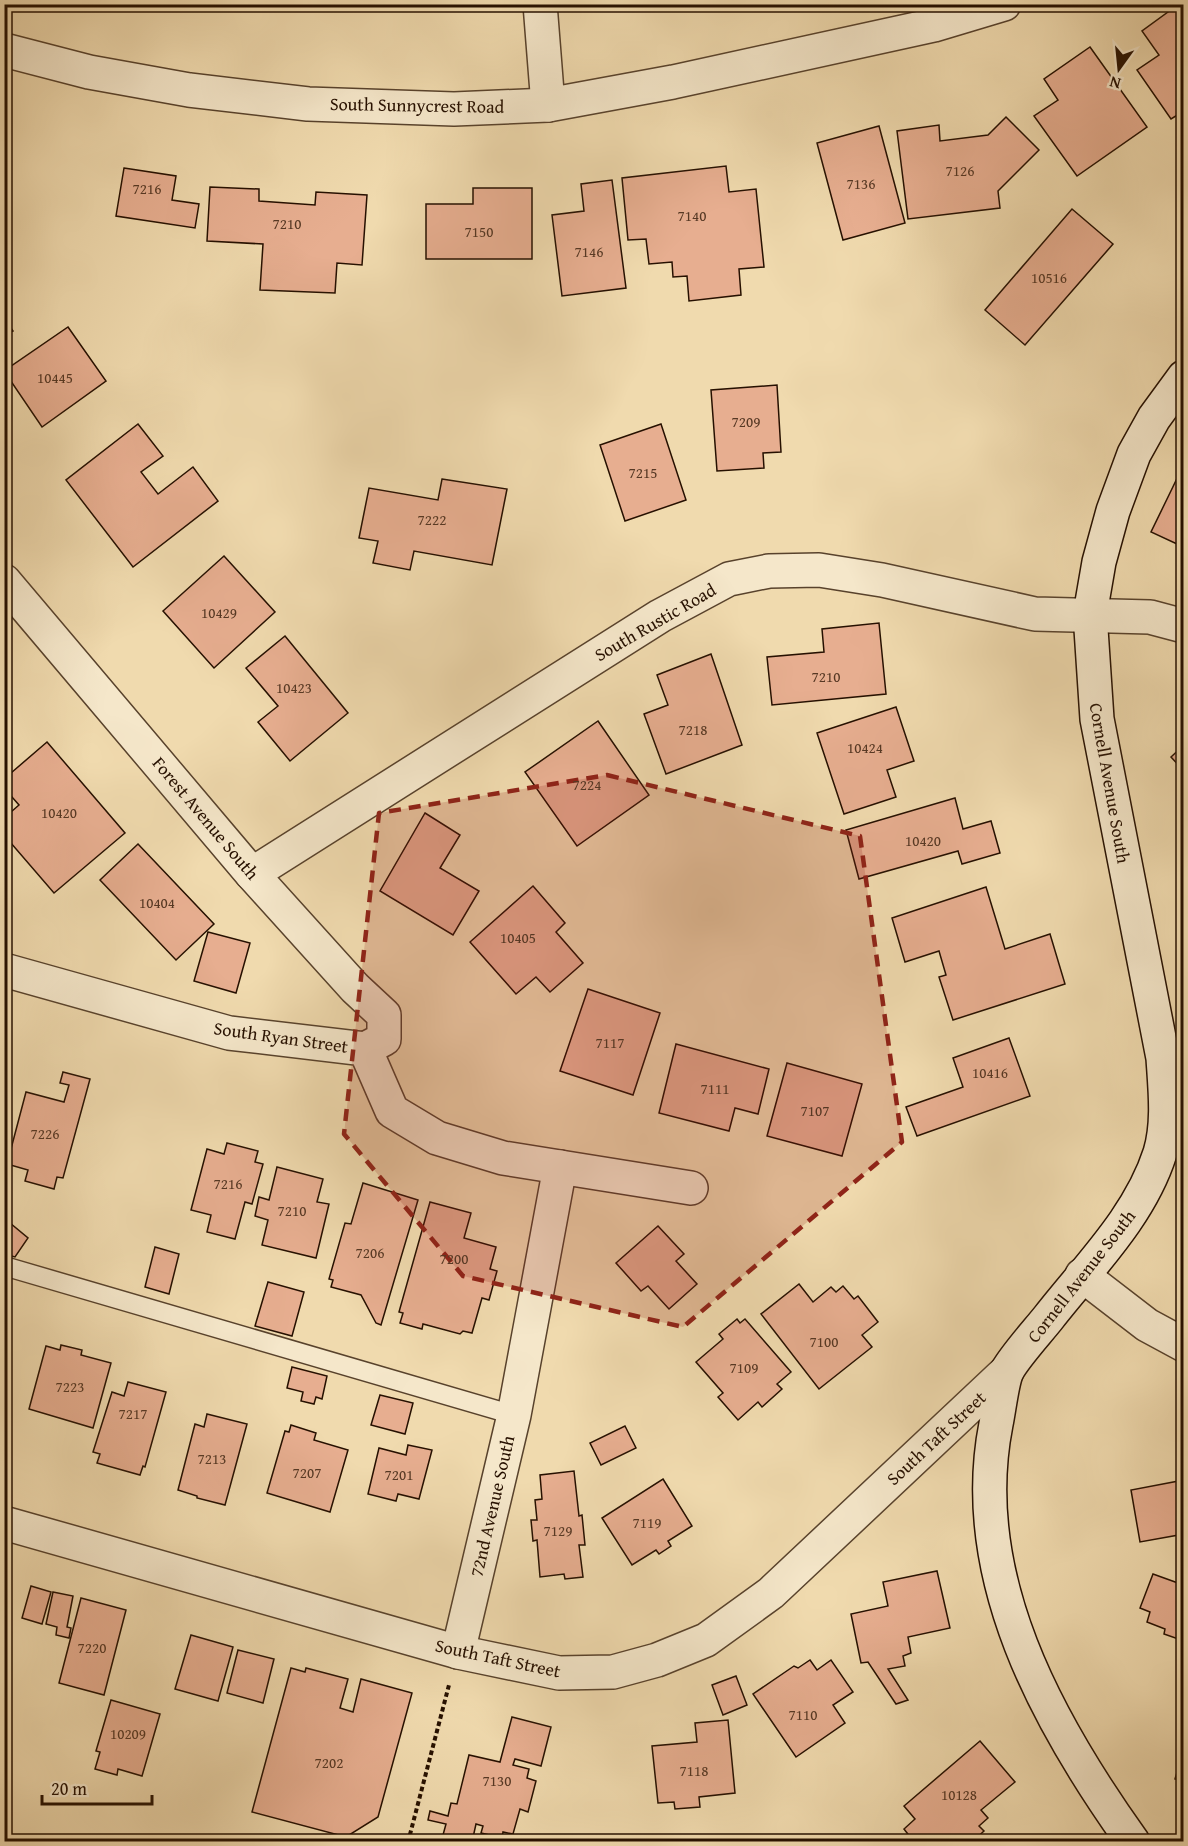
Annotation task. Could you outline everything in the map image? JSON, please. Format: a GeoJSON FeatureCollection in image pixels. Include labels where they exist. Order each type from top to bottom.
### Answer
{"type":"FeatureCollection","features":[{"type":"Feature","properties":{"kind":"street"},"geometry":{"type":"LineString","coordinates":[[540,4],[548,105]]}},
{"type":"Feature","properties":{"kind":"street","name":"South Sunnycrest Road"},"geometry":{"type":"LineString","coordinates":[[4,50],[89,72],[178,88],[298,102],[454,109],[548,105],[673,82],[844,46],[934,25],[1004,4]]}},
{"type":"Feature","properties":{"kind":"street","name":"Cornell Avenue South"},"geometry":{"type":"LineString","coordinates":[[1133,1842],[1102,1799],[1036,1683],[1014,1628],[1002,1585],[989,1502],[993,1440],[1007,1371],[1111,1241],[1141,1196],[1160,1152],[1166,1109],[1163,1059],[1097,718],[1090,614],[1102,552],[1113,511],[1134,454],[1154,418],[1184,377]]}},
{"type":"Feature","properties":{"kind":"street","name":"South Rustic Road"},"geometry":{"type":"LineString","coordinates":[[252,874],[660,616],[729,579],[769,571],[819,570],[882,580],[1035,614],[1150,617],[1184,626]]}},
{"type":"Feature","properties":{"kind":"street","name":"Forest Avenue South"},"geometry":{"type":"LineString","coordinates":[[4,581],[252,874],[384,1016],[384,1039],[365,1049]]}},
{"type":"Feature","properties":{"kind":"street","name":"South Ryan Street"},"geometry":{"type":"LineString","coordinates":[[4,970],[229,1032],[365,1049],[392,1111],[437,1138],[503,1158],[691,1188]]}},
{"type":"Feature","properties":{"kind":"street","name":"72nd Avenue South"},"geometry":{"type":"LineString","coordinates":[[458,1652],[514,1415],[560,1167]]}},
{"type":"Feature","properties":{"kind":"street"},"geometry":{"type":"LineString","coordinates":[[1082,1275],[1147,1325],[1184,1346]]}},
{"type":"Feature","properties":{"kind":"street","name":"South Taft Street"},"geometry":{"type":"LineString","coordinates":[[4,1523],[458,1652],[559,1673],[613,1672],[657,1660],[706,1640],[771,1593],[1007,1371]]}},
{"type":"Feature","properties":{"kind":"lane"},"geometry":{"type":"LineString","coordinates":[[4,1266],[514,1415]]}},
{"type":"Feature","properties":{"kind":"path"},"geometry":{"type":"LineString","coordinates":[[408,1842],[458,1652]]}},
{"type":"Feature","properties":{"kind":"highlighted area"},"geometry":{"type":"Polygon","coordinates":[[[607,775],[860,836],[902,1142],[683,1327],[463,1276],[344,1134],[379,813],[607,775]]]}},
{"type":"Feature","properties":{"kind":"building"},"geometry":{"type":"Polygon","coordinates":[[[413,4],[471,4],[471,10],[413,11],[413,4]]]}},
{"type":"Feature","properties":{"kind":"building"},"geometry":{"type":"Polygon","coordinates":[[[1179,4],[1184,4],[1184,111],[1171,119],[1137,70],[1159,55],[1142,31],[1179,4]]]}},
{"type":"Feature","properties":{"kind":"building"},"geometry":{"type":"Polygon","coordinates":[[[1090,47],[1147,127],[1077,176],[1034,116],[1058,100],[1044,79],[1090,47]]]}},
{"type":"Feature","properties":{"kind":"building"},"geometry":{"type":"Polygon","coordinates":[[[1006,117],[1039,150],[998,191],[1000,208],[908,219],[897,131],[939,125],[940,141],[988,135],[1006,117]]]}},
{"type":"Feature","properties":{"kind":"building"},"geometry":{"type":"Polygon","coordinates":[[[879,126],[905,223],[843,240],[817,143],[879,126]]]}},
{"type":"Feature","properties":{"kind":"building"},"geometry":{"type":"Polygon","coordinates":[[[726,166],[729,192],[756,189],[764,267],[739,269],[741,295],[689,301],[687,276],[673,277],[672,262],[649,264],[646,239],[628,240],[622,178],[726,166]]]}},
{"type":"Feature","properties":{"kind":"building"},"geometry":{"type":"Polygon","coordinates":[[[124,168],[176,176],[172,200],[199,204],[195,228],[116,216],[124,168]]]}},
{"type":"Feature","properties":{"kind":"building"},"geometry":{"type":"Polygon","coordinates":[[[612,180],[626,288],[562,296],[552,215],[584,211],[581,184],[612,180]]]}},
{"type":"Feature","properties":{"kind":"building"},"geometry":{"type":"Polygon","coordinates":[[[210,187],[259,189],[259,201],[315,205],[316,192],[367,195],[362,265],[337,263],[335,293],[260,290],[263,244],[207,241],[210,187]]]}},
{"type":"Feature","properties":{"kind":"building"},"geometry":{"type":"Polygon","coordinates":[[[473,188],[532,188],[532,259],[426,259],[426,204],[473,204],[473,188]]]}},
{"type":"Feature","properties":{"kind":"building"},"geometry":{"type":"Polygon","coordinates":[[[1072,209],[1113,244],[1025,345],[985,310],[1072,209]]]}},
{"type":"Feature","properties":{"kind":"building"},"geometry":{"type":"Polygon","coordinates":[[[4,318],[13,331],[4,336],[4,318]]]}},
{"type":"Feature","properties":{"kind":"building"},"geometry":{"type":"Polygon","coordinates":[[[68,327],[106,381],[42,427],[4,371],[68,327]]]}},
{"type":"Feature","properties":{"kind":"building"},"geometry":{"type":"Polygon","coordinates":[[[777,385],[781,452],[763,453],[764,468],[717,471],[711,390],[777,385]]]}},
{"type":"Feature","properties":{"kind":"building"},"geometry":{"type":"Polygon","coordinates":[[[138,424],[163,456],[141,472],[158,494],[193,467],[218,501],[133,567],[66,480],[138,424]]]}},
{"type":"Feature","properties":{"kind":"building"},"geometry":{"type":"Polygon","coordinates":[[[661,424],[686,500],[625,521],[600,445],[661,424]]]}},
{"type":"Feature","properties":{"kind":"building"},"geometry":{"type":"Polygon","coordinates":[[[1184,464],[1184,531],[1177,544],[1151,532],[1184,464]]]}},
{"type":"Feature","properties":{"kind":"building"},"geometry":{"type":"Polygon","coordinates":[[[442,479],[507,489],[492,565],[414,551],[410,570],[373,563],[378,541],[359,538],[369,488],[438,500],[442,479]]]}},
{"type":"Feature","properties":{"kind":"building"},"geometry":{"type":"Polygon","coordinates":[[[224,556],[275,612],[214,668],[163,611],[224,556]]]}},
{"type":"Feature","properties":{"kind":"building"},"geometry":{"type":"Polygon","coordinates":[[[879,623],[886,694],[772,705],[767,657],[824,652],[822,629],[879,623]]]}},
{"type":"Feature","properties":{"kind":"building"},"geometry":{"type":"Polygon","coordinates":[[[285,636],[348,713],[290,761],[258,722],[278,706],[246,668],[285,636]]]}},
{"type":"Feature","properties":{"kind":"building"},"geometry":{"type":"Polygon","coordinates":[[[711,654],[742,745],[666,774],[644,714],[668,705],[657,675],[711,654]]]}},
{"type":"Feature","properties":{"kind":"building"},"geometry":{"type":"Polygon","coordinates":[[[896,707],[914,761],[887,770],[896,797],[844,814],[817,733],[896,707]]]}},
{"type":"Feature","properties":{"kind":"building"},"geometry":{"type":"Polygon","coordinates":[[[598,721],[649,795],[577,846],[525,772],[598,721]]]}},
{"type":"Feature","properties":{"kind":"building"},"geometry":{"type":"Polygon","coordinates":[[[47,742],[125,833],[54,893],[4,835],[4,818],[19,805],[4,788],[4,779],[47,742]]]}},
{"type":"Feature","properties":{"kind":"building"},"geometry":{"type":"Polygon","coordinates":[[[1184,745],[1184,771],[1171,757],[1184,745]]]}},
{"type":"Feature","properties":{"kind":"building"},"geometry":{"type":"Polygon","coordinates":[[[955,798],[963,829],[991,821],[1000,853],[962,864],[958,851],[859,879],[846,830],[955,798]]]}},
{"type":"Feature","properties":{"kind":"building"},"geometry":{"type":"Polygon","coordinates":[[[425,813],[460,835],[440,868],[479,891],[453,935],[380,891],[425,813]]]}},
{"type":"Feature","properties":{"kind":"building"},"geometry":{"type":"Polygon","coordinates":[[[138,844],[214,924],[176,960],[100,880],[138,844]]]}},
{"type":"Feature","properties":{"kind":"building"},"geometry":{"type":"Polygon","coordinates":[[[533,886],[565,923],[556,932],[583,963],[550,992],[536,977],[516,994],[470,942],[533,886]]]}},
{"type":"Feature","properties":{"kind":"building"},"geometry":{"type":"Polygon","coordinates":[[[986,887],[1005,949],[1050,934],[1065,984],[953,1020],[939,977],[946,975],[939,951],[905,962],[892,918],[986,887]]]}},
{"type":"Feature","properties":{"kind":"building"},"geometry":{"type":"Polygon","coordinates":[[[208,932],[250,943],[236,993],[194,981],[208,932]]]}},
{"type":"Feature","properties":{"kind":"building"},"geometry":{"type":"Polygon","coordinates":[[[588,989],[660,1013],[633,1095],[560,1071],[588,989]]]}},
{"type":"Feature","properties":{"kind":"building"},"geometry":{"type":"Polygon","coordinates":[[[1009,1038],[1030,1096],[917,1136],[906,1107],[963,1087],[953,1058],[1009,1038]]]}},
{"type":"Feature","properties":{"kind":"building"},"geometry":{"type":"Polygon","coordinates":[[[676,1044],[769,1069],[758,1114],[735,1108],[729,1131],[659,1113],[676,1044]]]}},
{"type":"Feature","properties":{"kind":"building"},"geometry":{"type":"Polygon","coordinates":[[[787,1063],[862,1084],[842,1156],[767,1136],[787,1063]]]}},
{"type":"Feature","properties":{"kind":"building"},"geometry":{"type":"Polygon","coordinates":[[[63,1072],[90,1079],[63,1178],[57,1177],[54,1189],[25,1181],[28,1170],[7,1164],[26,1092],[64,1102],[69,1085],[60,1083],[63,1072]]]}},
{"type":"Feature","properties":{"kind":"building"},"geometry":{"type":"Polygon","coordinates":[[[227,1143],[258,1151],[255,1162],[263,1164],[252,1204],[245,1202],[235,1239],[207,1232],[211,1215],[191,1210],[207,1149],[224,1154],[227,1143]]]}},
{"type":"Feature","properties":{"kind":"building"},"geometry":{"type":"Polygon","coordinates":[[[277,1167],[323,1179],[317,1202],[329,1204],[316,1258],[262,1245],[268,1220],[255,1216],[259,1197],[269,1200],[277,1167]]]}},
{"type":"Feature","properties":{"kind":"building"},"geometry":{"type":"Polygon","coordinates":[[[363,1183],[418,1200],[381,1325],[376,1323],[361,1295],[331,1287],[333,1280],[329,1279],[345,1223],[351,1224],[363,1183]]]}},
{"type":"Feature","properties":{"kind":"building"},"geometry":{"type":"Polygon","coordinates":[[[430,1202],[471,1213],[464,1238],[496,1247],[490,1269],[497,1271],[489,1300],[482,1298],[472,1333],[463,1331],[460,1334],[423,1324],[422,1329],[400,1323],[403,1313],[399,1312],[430,1202]]]}},
{"type":"Feature","properties":{"kind":"building"},"geometry":{"type":"Polygon","coordinates":[[[4,1218],[28,1238],[15,1257],[4,1254],[4,1218]]]}},
{"type":"Feature","properties":{"kind":"building"},"geometry":{"type":"Polygon","coordinates":[[[658,1226],[684,1254],[676,1261],[697,1284],[669,1309],[648,1286],[641,1291],[616,1263],[658,1226]]]}},
{"type":"Feature","properties":{"kind":"building"},"geometry":{"type":"Polygon","coordinates":[[[155,1247],[179,1254],[169,1294],[145,1287],[155,1247]]]}},
{"type":"Feature","properties":{"kind":"building"},"geometry":{"type":"Polygon","coordinates":[[[268,1282],[304,1292],[292,1336],[255,1326],[268,1282]]]}},
{"type":"Feature","properties":{"kind":"building"},"geometry":{"type":"Polygon","coordinates":[[[799,1284],[813,1302],[831,1287],[836,1292],[843,1286],[854,1299],[858,1296],[878,1322],[862,1335],[872,1347],[819,1389],[761,1314],[799,1284]]]}},
{"type":"Feature","properties":{"kind":"building"},"geometry":{"type":"Polygon","coordinates":[[[737,1319],[740,1323],[745,1319],[791,1372],[777,1384],[782,1389],[762,1407],[758,1402],[738,1420],[718,1397],[723,1393],[696,1362],[723,1339],[719,1334],[737,1319]]]}},
{"type":"Feature","properties":{"kind":"building"},"geometry":{"type":"Polygon","coordinates":[[[61,1345],[82,1350],[81,1355],[111,1363],[93,1428],[29,1409],[46,1346],[60,1350],[61,1345]]]}},
{"type":"Feature","properties":{"kind":"building"},"geometry":{"type":"Polygon","coordinates":[[[292,1367],[327,1376],[322,1399],[316,1397],[314,1404],[301,1401],[303,1392],[287,1388],[292,1367]]]}},
{"type":"Feature","properties":{"kind":"building"},"geometry":{"type":"Polygon","coordinates":[[[128,1382],[166,1392],[145,1467],[143,1466],[140,1475],[97,1463],[100,1454],[93,1452],[112,1392],[124,1396],[128,1382]]]}},
{"type":"Feature","properties":{"kind":"building"},"geometry":{"type":"Polygon","coordinates":[[[380,1395],[413,1403],[405,1434],[371,1425],[380,1395]]]}},
{"type":"Feature","properties":{"kind":"building"},"geometry":{"type":"Polygon","coordinates":[[[207,1414],[247,1424],[225,1505],[197,1498],[197,1496],[178,1490],[195,1424],[204,1427],[207,1414]]]}},
{"type":"Feature","properties":{"kind":"building"},"geometry":{"type":"Polygon","coordinates":[[[291,1425],[316,1433],[314,1440],[348,1450],[330,1512],[267,1493],[285,1431],[289,1432],[291,1425]]]}},
{"type":"Feature","properties":{"kind":"building"},"geometry":{"type":"Polygon","coordinates":[[[625,1426],[636,1448],[601,1465],[590,1443],[625,1426]]]}},
{"type":"Feature","properties":{"kind":"building"},"geometry":{"type":"Polygon","coordinates":[[[408,1445],[432,1450],[419,1499],[398,1494],[396,1501],[368,1494],[379,1448],[406,1455],[408,1445]]]}},
{"type":"Feature","properties":{"kind":"building"},"geometry":{"type":"Polygon","coordinates":[[[574,1471],[585,1545],[579,1545],[583,1577],[565,1579],[564,1574],[540,1577],[537,1540],[533,1541],[531,1520],[537,1520],[535,1500],[542,1499],[540,1475],[574,1471]]]}},
{"type":"Feature","properties":{"kind":"building"},"geometry":{"type":"Polygon","coordinates":[[[663,1479],[692,1526],[668,1541],[671,1546],[659,1554],[656,1550],[632,1565],[602,1518],[663,1479]]]}},
{"type":"Feature","properties":{"kind":"building"},"geometry":{"type":"Polygon","coordinates":[[[1184,1480],[1184,1534],[1140,1542],[1131,1490],[1184,1480]]]}},
{"type":"Feature","properties":{"kind":"building"},"geometry":{"type":"Polygon","coordinates":[[[937,1571],[950,1628],[908,1637],[911,1653],[903,1656],[905,1666],[888,1669],[908,1700],[896,1704],[868,1662],[861,1663],[851,1614],[888,1606],[883,1582],[937,1571]]]}},
{"type":"Feature","properties":{"kind":"building"},"geometry":{"type":"Polygon","coordinates":[[[1183,1572],[1184,1641],[1164,1634],[1165,1629],[1147,1622],[1150,1612],[1140,1608],[1153,1574],[1178,1583],[1183,1572]]]}},
{"type":"Feature","properties":{"kind":"building"},"geometry":{"type":"Polygon","coordinates":[[[31,1586],[51,1592],[42,1624],[22,1618],[31,1586]]]}},
{"type":"Feature","properties":{"kind":"building"},"geometry":{"type":"Polygon","coordinates":[[[53,1592],[73,1596],[67,1627],[71,1628],[69,1638],[56,1635],[57,1627],[46,1624],[53,1592]]]}},
{"type":"Feature","properties":{"kind":"building"},"geometry":{"type":"Polygon","coordinates":[[[81,1598],[126,1610],[104,1695],[59,1683],[81,1598]]]}},
{"type":"Feature","properties":{"kind":"building"},"geometry":{"type":"Polygon","coordinates":[[[191,1635],[233,1647],[218,1701],[175,1689],[191,1635]]]}},
{"type":"Feature","properties":{"kind":"building"},"geometry":{"type":"Polygon","coordinates":[[[238,1650],[274,1659],[263,1703],[227,1693],[238,1650]]]}},
{"type":"Feature","properties":{"kind":"building"},"geometry":{"type":"Polygon","coordinates":[[[810,1660],[817,1670],[831,1660],[853,1692],[833,1705],[845,1723],[796,1757],[753,1694],[794,1666],[798,1668],[810,1660]]]}},
{"type":"Feature","properties":{"kind":"building"},"geometry":{"type":"Polygon","coordinates":[[[291,1668],[305,1672],[306,1668],[348,1679],[340,1708],[353,1712],[361,1679],[412,1693],[378,1817],[346,1837],[252,1812],[291,1668]]]}},
{"type":"Feature","properties":{"kind":"building"},"geometry":{"type":"Polygon","coordinates":[[[736,1676],[747,1705],[723,1715],[712,1685],[736,1676]]]}},
{"type":"Feature","properties":{"kind":"building"},"geometry":{"type":"Polygon","coordinates":[[[111,1700],[160,1714],[142,1776],[118,1769],[117,1775],[95,1769],[100,1752],[96,1751],[111,1700]]]}},
{"type":"Feature","properties":{"kind":"building"},"geometry":{"type":"Polygon","coordinates":[[[512,1717],[551,1727],[541,1766],[515,1759],[513,1765],[529,1769],[527,1778],[536,1781],[528,1812],[520,1809],[513,1834],[503,1832],[502,1838],[481,1833],[483,1826],[476,1824],[472,1842],[443,1835],[446,1824],[428,1820],[430,1811],[448,1816],[451,1803],[457,1804],[469,1755],[500,1762],[512,1717]]]}},
{"type":"Feature","properties":{"kind":"building"},"geometry":{"type":"Polygon","coordinates":[[[728,1720],[735,1793],[699,1797],[700,1807],[675,1809],[674,1802],[658,1803],[652,1746],[697,1742],[695,1723],[728,1720]]]}},
{"type":"Feature","properties":{"kind":"building"},"geometry":{"type":"Polygon","coordinates":[[[980,1741],[1015,1782],[981,1810],[988,1818],[979,1826],[984,1831],[972,1842],[914,1842],[904,1829],[915,1819],[904,1806],[980,1741]]]}},
{"type":"Feature","properties":{"kind":"building"},"geometry":{"type":"Polygon","coordinates":[[[1184,1749],[1184,1781],[1175,1779],[1184,1749]]]}}]}
